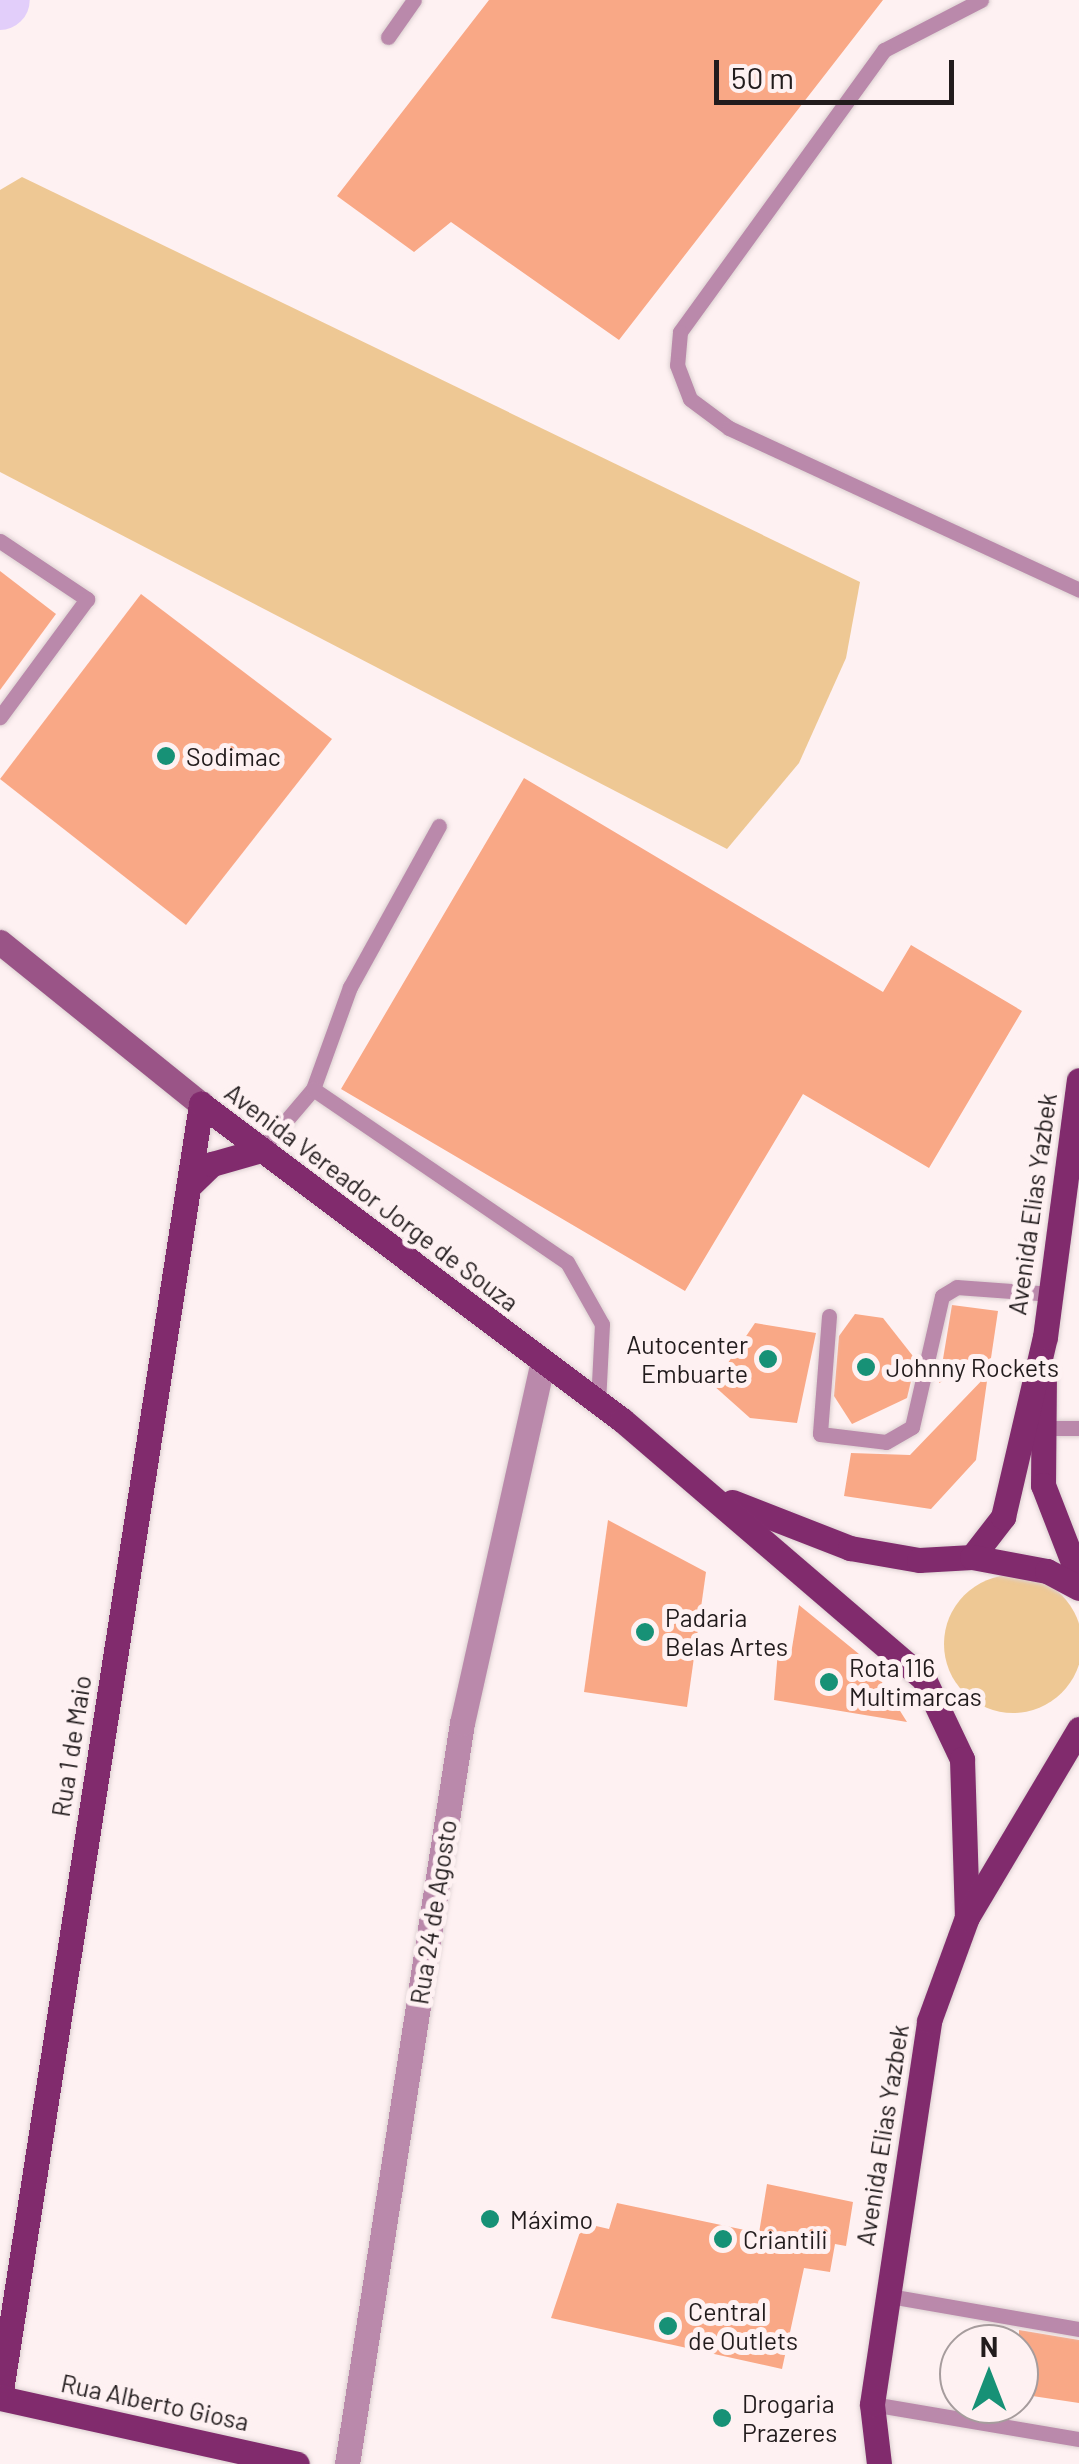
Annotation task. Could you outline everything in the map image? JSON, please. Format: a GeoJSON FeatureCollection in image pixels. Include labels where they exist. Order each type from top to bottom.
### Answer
{"type":"FeatureCollection","features":[{"type":"Feature","properties":{"kind":"main road","name":"Avenida Vereador Jorge de Souza"},"geometry":{"type":"LineString","coordinates":[[0,942],[201,1104],[542,1364],[598,1402],[712,1493],[934,1695],[962,1759],[967,1917]]}},
{"type":"Feature","properties":{"kind":"main road","name":"Avenida Elias Yazbek"},"geometry":{"type":"LineString","coordinates":[[972,1557],[1003,1517],[1045,1337],[1079,1080]]}},
{"type":"Feature","properties":{"kind":"main road","name":"Rua 1 de Maio"},"geometry":{"type":"LineString","coordinates":[[0,2398],[201,1104]]}},
{"type":"Feature","properties":{"kind":"main road"},"geometry":{"type":"LineString","coordinates":[[188,1186],[212,1164],[261,1150]]}},
{"type":"Feature","properties":{"kind":"main road","name":"Avenida Elias Yazbek"},"geometry":{"type":"LineString","coordinates":[[1045,1337],[1043,1485],[1079,1578]]}},
{"type":"Feature","properties":{"kind":"main road","name":"Avenida Vereador Jorge de Souza"},"geometry":{"type":"LineString","coordinates":[[712,1493],[850,1548],[919,1560],[972,1557],[1047,1570],[1079,1588]]}},
{"type":"Feature","properties":{"kind":"main road","name":"Avenida Elias Yazbek"},"geometry":{"type":"LineString","coordinates":[[879,2464],[872,2404],[929,2020],[967,1917],[1072,1757],[1079,1730]]}},
{"type":"Feature","properties":{"kind":"main road","name":"Rua Alberto Giosa"},"geometry":{"type":"LineString","coordinates":[[0,2398],[297,2464]]}},
{"type":"Feature","properties":{"kind":"street","name":"Rua 24 de Agosto"},"geometry":{"type":"LineString","coordinates":[[347,2464],[462,1723],[542,1364]]}},
{"type":"Feature","properties":{"kind":"lane"},"geometry":{"type":"LineString","coordinates":[[388,36],[414,0]]}},
{"type":"Feature","properties":{"kind":"lane"},"geometry":{"type":"LineString","coordinates":[[981,0],[884,50],[680,332],[677,365],[690,399],[730,428],[1079,590]]}},
{"type":"Feature","properties":{"kind":"lane"},"geometry":{"type":"LineString","coordinates":[[0,540],[87,599],[0,717]]}},
{"type":"Feature","properties":{"kind":"lane"},"geometry":{"type":"LineString","coordinates":[[261,1150],[313,1088],[350,986],[439,826]]}},
{"type":"Feature","properties":{"kind":"lane"},"geometry":{"type":"LineString","coordinates":[[313,1088],[567,1262],[602,1324],[598,1402]]}},
{"type":"Feature","properties":{"kind":"lane"},"geometry":{"type":"LineString","coordinates":[[829,1316],[820,1434],[886,1442],[912,1427],[942,1296],[957,1287],[1052,1294]]}},
{"type":"Feature","properties":{"kind":"lane"},"geometry":{"type":"LineString","coordinates":[[1044,1428],[1079,1428]]}},
{"type":"Feature","properties":{"kind":"lane"},"geometry":{"type":"LineString","coordinates":[[889,2296],[1079,2329]]}},
{"type":"Feature","properties":{"kind":"lane"},"geometry":{"type":"LineString","coordinates":[[872,2404],[1079,2439]]}},
{"type":"Feature","properties":{"kind":"shaded area"},"geometry":{"type":"Polygon","coordinates":[[[22,177],[860,582],[846,658],[799,763],[727,849],[0,472],[0,190],[22,177]]]}},
{"type":"Feature","properties":{"kind":"shaded area"},"geometry":{"type":"Polygon","coordinates":[[[1013,1575],[1040,1580],[1062,1595],[1077,1617],[1082,1644],[1077,1671],[1062,1693],[1040,1708],[1013,1713],[986,1708],[964,1693],[949,1671],[944,1644],[949,1617],[964,1595],[986,1580],[1013,1575]]]}},
{"type":"Feature","properties":{"kind":"building"},"geometry":{"type":"Polygon","coordinates":[[[489,0],[883,0],[619,340],[451,222],[414,252],[337,196],[489,0]]]}},
{"type":"Feature","properties":{"kind":"building"},"geometry":{"type":"Polygon","coordinates":[[[0,571],[56,614],[0,690],[0,571]]]}},
{"type":"Feature","properties":{"kind":"building","name":"Sodimac"},"geometry":{"type":"Polygon","coordinates":[[[141,594],[332,739],[186,925],[0,779],[141,594]]]}},
{"type":"Feature","properties":{"kind":"building"},"geometry":{"type":"Polygon","coordinates":[[[524,778],[883,992],[911,945],[1022,1011],[929,1168],[803,1094],[685,1291],[341,1089],[524,778]]]}},
{"type":"Feature","properties":{"kind":"building"},"geometry":{"type":"Polygon","coordinates":[[[952,1305],[998,1311],[991,1358],[939,1383],[952,1305]]]}},
{"type":"Feature","properties":{"kind":"building","name":"Johnny Rockets"},"geometry":{"type":"Polygon","coordinates":[[[855,1314],[883,1318],[916,1360],[907,1398],[852,1424],[834,1396],[839,1336],[855,1314]]]}},
{"type":"Feature","properties":{"kind":"building","name":"Autocenter Embuarte"},"geometry":{"type":"Polygon","coordinates":[[[755,1323],[816,1333],[797,1423],[750,1418],[713,1385],[755,1323]]]}},
{"type":"Feature","properties":{"kind":"building"},"geometry":{"type":"Polygon","coordinates":[[[988,1374],[976,1460],[931,1509],[844,1496],[851,1453],[910,1455],[988,1374]]]}},
{"type":"Feature","properties":{"kind":"building","name":"Padaria Belas Artes"},"geometry":{"type":"Polygon","coordinates":[[[608,1520],[706,1572],[687,1707],[584,1692],[608,1520]]]}},
{"type":"Feature","properties":{"kind":"building","name":"Rota 116 Multimarcas"},"geometry":{"type":"Polygon","coordinates":[[[799,1605],[870,1663],[907,1722],[774,1700],[778,1650],[791,1654],[799,1605]]]}},
{"type":"Feature","properties":{"kind":"building"},"geometry":{"type":"Polygon","coordinates":[[[767,2184],[853,2202],[846,2246],[835,2244],[830,2272],[804,2268],[782,2369],[551,2318],[583,2223],[609,2229],[617,2203],[759,2233],[767,2184]]]}},
{"type":"Feature","properties":{"kind":"building"},"geometry":{"type":"Polygon","coordinates":[[[1039,2333],[1079,2340],[1079,2403],[1039,2397],[1039,2333]]]}},
{"type":"Feature","properties":{"kind":"place","name":"Sodimac"},"geometry":{"type":"Point","coordinates":[166,756]}},
{"type":"Feature","properties":{"kind":"place","name":"Autocenter Embuarte"},"geometry":{"type":"Point","coordinates":[768,1359]}},
{"type":"Feature","properties":{"kind":"place","name":"Johnny Rockets"},"geometry":{"type":"Point","coordinates":[866,1367]}},
{"type":"Feature","properties":{"kind":"place","name":"Padaria Belas Artes"},"geometry":{"type":"Point","coordinates":[645,1632]}},
{"type":"Feature","properties":{"kind":"place","name":"Rota 116 Multimarcas"},"geometry":{"type":"Point","coordinates":[829,1682]}},
{"type":"Feature","properties":{"kind":"place","name":"Máximo"},"geometry":{"type":"Point","coordinates":[490,2219]}},
{"type":"Feature","properties":{"kind":"place","name":"Criantili"},"geometry":{"type":"Point","coordinates":[723,2239]}},
{"type":"Feature","properties":{"kind":"place","name":"Central de Outlets"},"geometry":{"type":"Point","coordinates":[668,2326]}},
{"type":"Feature","properties":{"kind":"place","name":"Drogaria Prazeres"},"geometry":{"type":"Point","coordinates":[722,2418]}}]}
